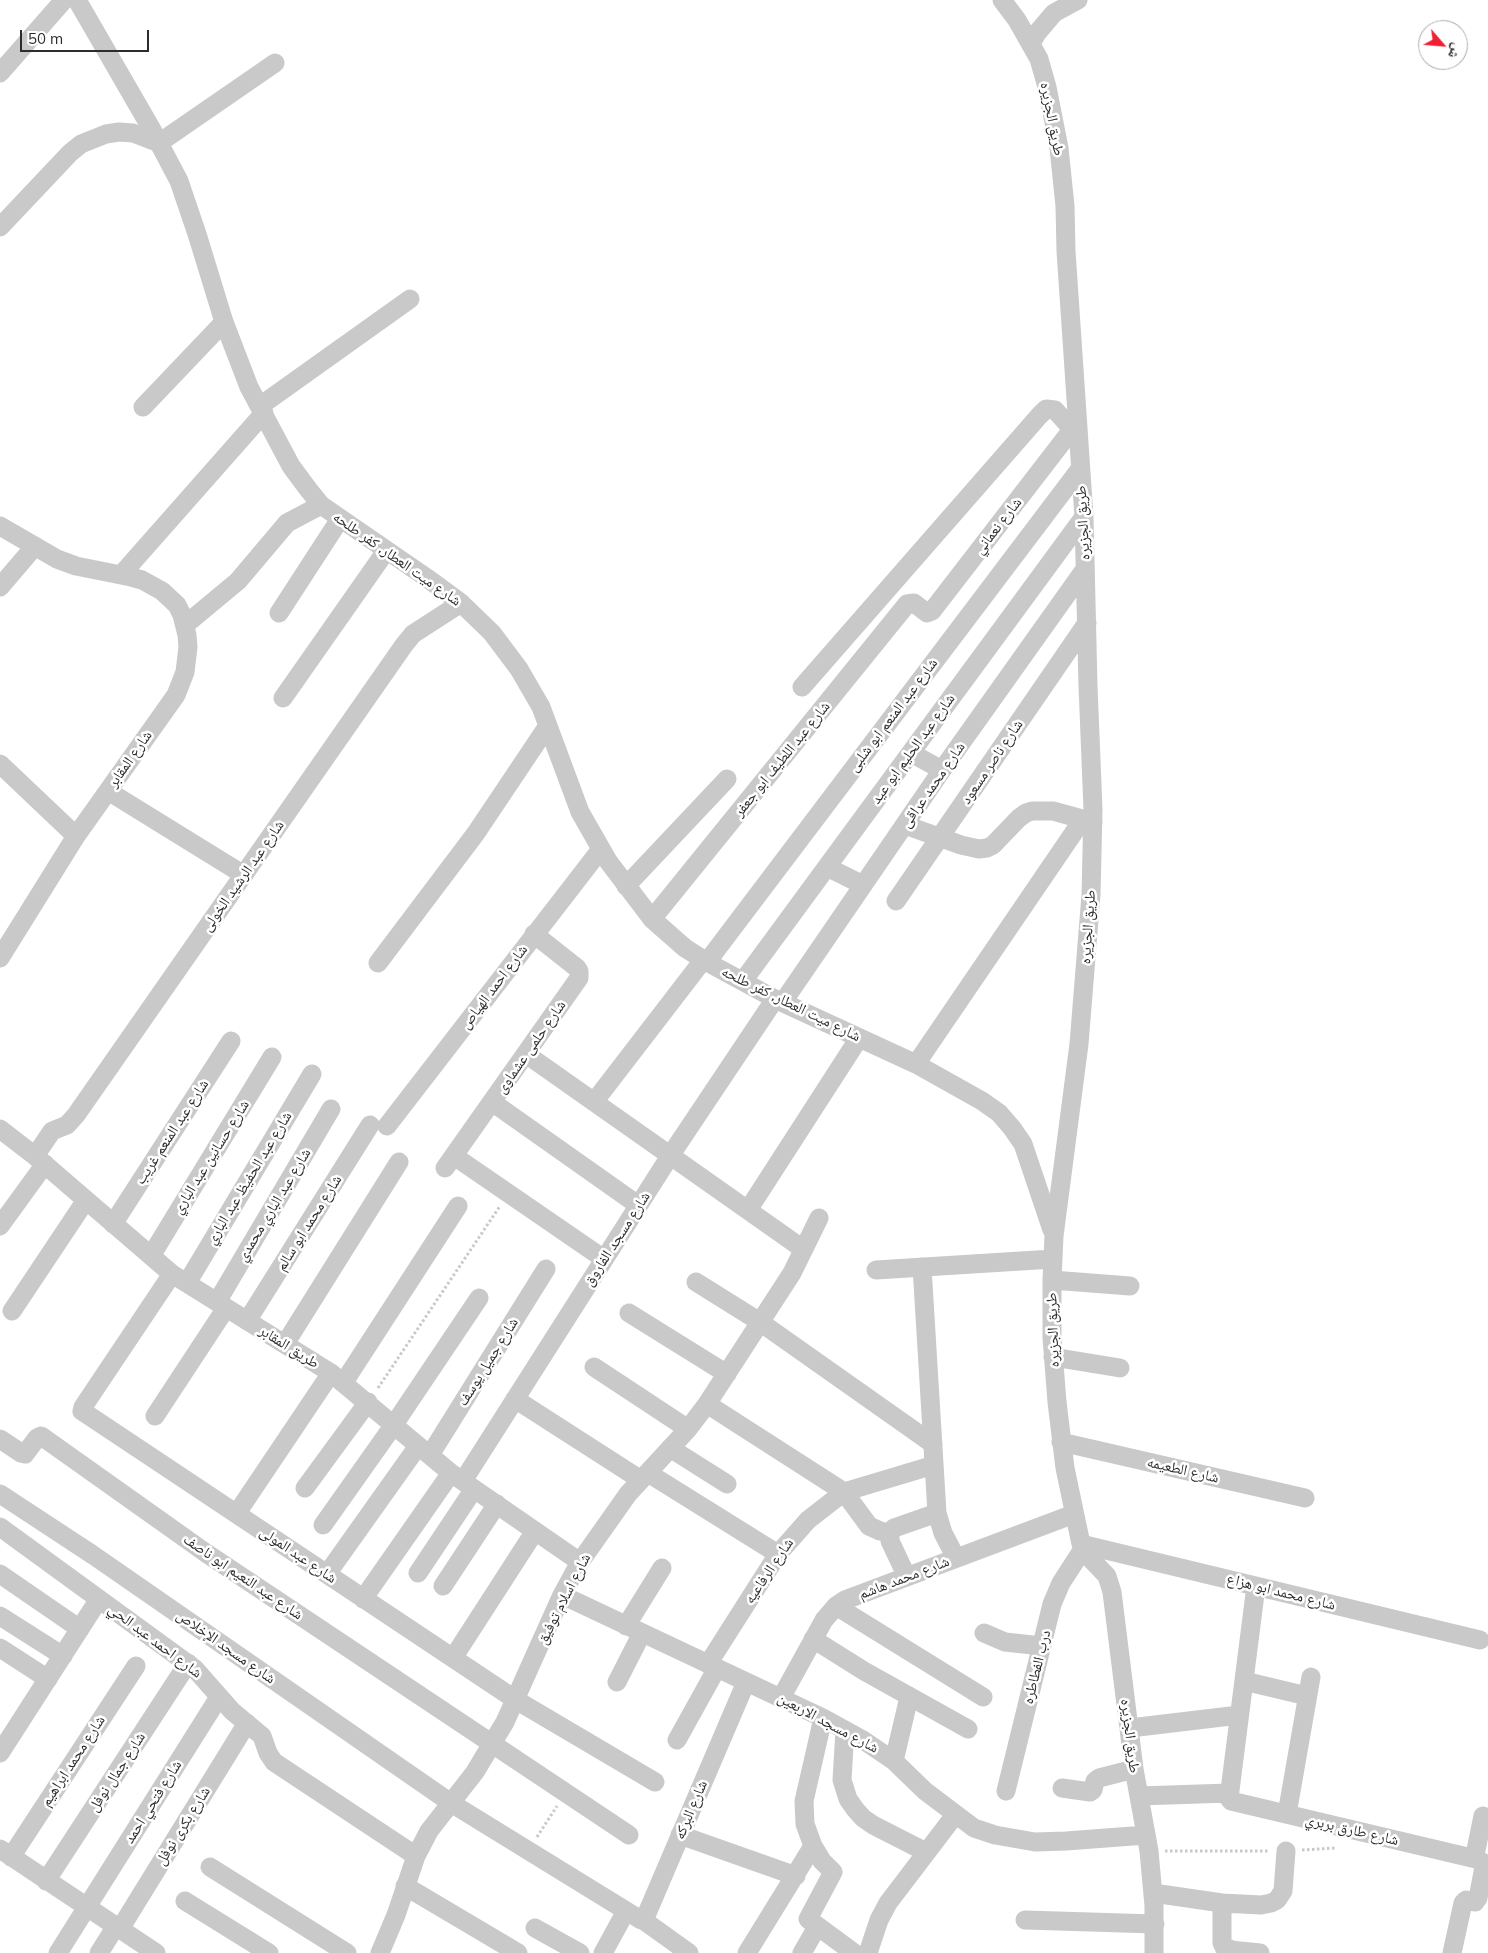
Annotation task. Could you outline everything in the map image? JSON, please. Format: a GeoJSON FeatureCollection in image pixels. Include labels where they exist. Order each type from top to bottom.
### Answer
{"type":"FeatureCollection","features":[{"type":"Feature","properties":{"kind":"street"},"geometry":{"type":"LineString","coordinates":[[0,73],[64,0]]}},
{"type":"Feature","properties":{"kind":"street","name":"شارع ميت العطار, كفر طلحه"},"geometry":{"type":"LineString","coordinates":[[77,0],[159,143],[182,190],[198,234],[224,322],[249,387],[291,466],[321,505],[427,578],[460,603],[492,633],[519,669],[540,707],[580,812],[601,849],[626,886],[652,919],[685,948],[705,960],[779,1001],[916,1064],[999,1113],[1023,1144],[1054,1236]]}},
{"type":"Feature","properties":{"kind":"street","name":"طريق الجزيره"},"geometry":{"type":"LineString","coordinates":[[1002,0],[1017,20],[1039,59],[1047,87],[1059,148],[1065,206],[1074,426],[1084,517],[1087,623],[1088,821],[1091,895],[1079,1044],[1054,1236],[1052,1280],[1053,1357],[1061,1442],[1082,1547],[1107,1576],[1110,1584],[1134,1770],[1148,1843],[1155,1924],[1154,1953]]}},
{"type":"Feature","properties":{"kind":"street"},"geometry":{"type":"LineString","coordinates":[[1031,44],[1041,27],[1054,13],[1078,0]]}},
{"type":"Feature","properties":{"kind":"street"},"geometry":{"type":"LineString","coordinates":[[0,227],[70,153],[81,144],[106,134],[119,132],[133,133],[159,143],[275,63]]}},
{"type":"Feature","properties":{"kind":"street"},"geometry":{"type":"LineString","coordinates":[[120,575],[262,410],[410,299]]}},
{"type":"Feature","properties":{"kind":"street"},"geometry":{"type":"LineString","coordinates":[[143,406],[224,322]]}},
{"type":"Feature","properties":{"kind":"street"},"geometry":{"type":"LineString","coordinates":[[802,687],[1046,409],[1055,410],[1074,426]]}},
{"type":"Feature","properties":{"kind":"street","name":"شارع نعماني"},"geometry":{"type":"LineString","coordinates":[[914,603],[926,613],[932,611],[1074,426]]}},
{"type":"Feature","properties":{"kind":"street","name":"شارع عبد المنعم ابو شلبى"},"geometry":{"type":"LineString","coordinates":[[594,1102],[705,960],[1080,469]]}},
{"type":"Feature","properties":{"kind":"street"},"geometry":{"type":"LineString","coordinates":[[185,625],[238,581],[287,523],[321,505]]}},
{"type":"Feature","properties":{"kind":"street","name":"شارع عبد الحليم ابو عيد"},"geometry":{"type":"LineString","coordinates":[[743,981],[1084,517]]}},
{"type":"Feature","properties":{"kind":"street"},"geometry":{"type":"LineString","coordinates":[[279,613],[340,519]]}},
{"type":"Feature","properties":{"kind":"street","name":"شارع المقابر"},"geometry":{"type":"LineString","coordinates":[[0,526],[57,559],[76,566],[142,580],[162,590],[177,605],[185,625],[188,653],[181,684],[176,695],[76,836],[0,958]]}},
{"type":"Feature","properties":{"kind":"street"},"geometry":{"type":"LineString","coordinates":[[0,586],[35,546]]}},
{"type":"Feature","properties":{"kind":"street"},"geometry":{"type":"LineString","coordinates":[[283,698],[386,551]]}},
{"type":"Feature","properties":{"kind":"street","name":"شارع محمد عراقى"},"geometry":{"type":"LineString","coordinates":[[779,1001],[1085,570]]}},
{"type":"Feature","properties":{"kind":"street","name":"شارع عبد الرشيد الخولى"},"geometry":{"type":"LineString","coordinates":[[0,1226],[40,1160],[52,1131],[67,1125],[76,1116],[404,645],[413,634],[460,603]]}},
{"type":"Feature","properties":{"kind":"street","name":"شارع عبد اللطيف ابو جعفر"},"geometry":{"type":"LineString","coordinates":[[652,919],[907,604],[914,603]]}},
{"type":"Feature","properties":{"kind":"street","name":"شارع ناصر مسعود"},"geometry":{"type":"LineString","coordinates":[[896,901],[1087,623]]}},
{"type":"Feature","properties":{"kind":"street"},"geometry":{"type":"LineString","coordinates":[[378,963],[476,833],[547,727]]}},
{"type":"Feature","properties":{"kind":"street"},"geometry":{"type":"LineString","coordinates":[[911,753],[942,770]]}},
{"type":"Feature","properties":{"kind":"street"},"geometry":{"type":"LineString","coordinates":[[0,764],[76,836]]}},
{"type":"Feature","properties":{"kind":"street"},"geometry":{"type":"LineString","coordinates":[[626,886],[726,779]]}},
{"type":"Feature","properties":{"kind":"street"},"geometry":{"type":"LineString","coordinates":[[108,791],[244,875]]}},
{"type":"Feature","properties":{"kind":"street"},"geometry":{"type":"LineString","coordinates":[[905,825],[971,848],[987,848],[998,841],[1019,818],[1032,811],[1053,811],[1088,821],[916,1064]]}},
{"type":"Feature","properties":{"kind":"street","name":"شارع احمد الهياص"},"geometry":{"type":"LineString","coordinates":[[379,1126],[601,849]]}},
{"type":"Feature","properties":{"kind":"street"},"geometry":{"type":"LineString","coordinates":[[827,867],[863,885]]}},
{"type":"Feature","properties":{"kind":"street","name":"شارع حلمى عشماوى"},"geometry":{"type":"LineString","coordinates":[[509,1193],[449,1162],[578,981],[580,974],[576,968],[534,934]]}},
{"type":"Feature","properties":{"kind":"street","name":"شارع مسجد الفاروق"},"geometry":{"type":"LineString","coordinates":[[463,1481],[670,1156],[779,1001]]}},
{"type":"Feature","properties":{"kind":"street"},"geometry":{"type":"LineString","coordinates":[[748,1210],[859,1038]]}},
{"type":"Feature","properties":{"kind":"street","name":"شارع عبد المنعم غريب"},"geometry":{"type":"LineString","coordinates":[[113,1224],[231,1041]]}},
{"type":"Feature","properties":{"kind":"street"},"geometry":{"type":"LineString","coordinates":[[526,1054],[803,1249]]}},
{"type":"Feature","properties":{"kind":"street","name":"شارع حسانين عبد الباري"},"geometry":{"type":"LineString","coordinates":[[151,1256],[272,1057]]}},
{"type":"Feature","properties":{"kind":"street","name":"شارع عبد الحفيظ عبد الباري"},"geometry":{"type":"LineString","coordinates":[[180,1279],[312,1074]]}},
{"type":"Feature","properties":{"kind":"street"},"geometry":{"type":"LineString","coordinates":[[492,1102],[638,1205]]}},
{"type":"Feature","properties":{"kind":"street","name":"شارع عبد الباري محمدي"},"geometry":{"type":"LineString","coordinates":[[155,1416],[221,1305],[331,1108]]}},
{"type":"Feature","properties":{"kind":"street","name":"شارع محمد ابو سالم"},"geometry":{"type":"LineString","coordinates":[[247,1321],[379,1126]]}},
{"type":"Feature","properties":{"kind":"street","name":"طريق المقابر"},"geometry":{"type":"LineString","coordinates":[[0,1129],[40,1160],[180,1279],[337,1378],[368,1402],[393,1426],[463,1481],[580,1562]]}},
{"type":"Feature","properties":{"kind":"street"},"geometry":{"type":"LineString","coordinates":[[285,1344],[398,1162]]}},
{"type":"Feature","properties":{"kind":"street"},"geometry":{"type":"LineString","coordinates":[[509,1193],[604,1259]]}},
{"type":"Feature","properties":{"kind":"street"},"geometry":{"type":"LineString","coordinates":[[12,1311],[86,1200]]}},
{"type":"Feature","properties":{"kind":"street"},"geometry":{"type":"LineString","coordinates":[[237,1513],[337,1378],[458,1206]]}},
{"type":"Feature","properties":{"kind":"street","name":"شارع اسلام توفيق"},"geometry":{"type":"LineString","coordinates":[[380,1953],[416,1856],[429,1831],[492,1745],[516,1700],[562,1596],[580,1562],[628,1494],[688,1429],[707,1404],[792,1273],[818,1218]]}},
{"type":"Feature","properties":{"kind":"street"},"geometry":{"type":"LineString","coordinates":[[876,1270],[1053,1260]]}},
{"type":"Feature","properties":{"kind":"street"},"geometry":{"type":"LineString","coordinates":[[922,1267],[937,1513],[956,1558]]}},
{"type":"Feature","properties":{"kind":"street","name":"شارع جميل يوسف"},"geometry":{"type":"LineString","coordinates":[[327,1574],[424,1451],[546,1269]]}},
{"type":"Feature","properties":{"kind":"street","name":"شارع عبد المولى"},"geometry":{"type":"LineString","coordinates":[[180,1279],[82,1411],[516,1700],[655,1782]]}},
{"type":"Feature","properties":{"kind":"street"},"geometry":{"type":"LineString","coordinates":[[1052,1280],[1130,1286]]}},
{"type":"Feature","properties":{"kind":"street"},"geometry":{"type":"LineString","coordinates":[[696,1282],[760,1322],[933,1444]]}},
{"type":"Feature","properties":{"kind":"street"},"geometry":{"type":"LineString","coordinates":[[323,1525],[393,1426],[479,1298]]}},
{"type":"Feature","properties":{"kind":"street"},"geometry":{"type":"LineString","coordinates":[[629,1313],[727,1374]]}},
{"type":"Feature","properties":{"kind":"street"},"geometry":{"type":"LineString","coordinates":[[1053,1357],[1120,1368]]}},
{"type":"Feature","properties":{"kind":"street"},"geometry":{"type":"LineString","coordinates":[[594,1367],[688,1429]]}},
{"type":"Feature","properties":{"kind":"street"},"geometry":{"type":"LineString","coordinates":[[515,1399],[778,1554]]}},
{"type":"Feature","properties":{"kind":"street"},"geometry":{"type":"LineString","coordinates":[[305,1488],[368,1402]]}},
{"type":"Feature","properties":{"kind":"street"},"geometry":{"type":"LineString","coordinates":[[707,1404],[844,1492],[869,1526],[890,1533]]}},
{"type":"Feature","properties":{"kind":"street","name":"شارع عبد النعيم ابو ناصف"},"geometry":{"type":"LineString","coordinates":[[0,1439],[25,1454],[37,1438],[41,1436],[206,1552],[492,1745]]}},
{"type":"Feature","properties":{"kind":"street","name":"شارع الطعيمه"},"geometry":{"type":"LineString","coordinates":[[1061,1442],[1304,1498]]}},
{"type":"Feature","properties":{"kind":"street"},"geometry":{"type":"LineString","coordinates":[[670,1448],[727,1484]]}},
{"type":"Feature","properties":{"kind":"street"},"geometry":{"type":"LineString","coordinates":[[844,1492],[934,1465]]}},
{"type":"Feature","properties":{"kind":"street"},"geometry":{"type":"LineString","coordinates":[[418,1573],[463,1481]]}},
{"type":"Feature","properties":{"kind":"street"},"geometry":{"type":"LineString","coordinates":[[363,1599],[463,1481]]}},
{"type":"Feature","properties":{"kind":"street","name":"شارع الرفاعيه"},"geometry":{"type":"LineString","coordinates":[[677,1740],[712,1666],[778,1554],[808,1520],[844,1492]]}},
{"type":"Feature","properties":{"kind":"street","name":"شارع مسجد الإخلاص"},"geometry":{"type":"LineString","coordinates":[[0,1494],[102,1561],[451,1803],[634,1916],[688,1953]]}},
{"type":"Feature","properties":{"kind":"street"},"geometry":{"type":"LineString","coordinates":[[443,1586],[497,1504]]}},
{"type":"Feature","properties":{"kind":"street"},"geometry":{"type":"LineString","coordinates":[[907,1577],[890,1541],[890,1533],[894,1528],[937,1513]]}},
{"type":"Feature","properties":{"kind":"street","name":"شارع محمد هاشم"},"geometry":{"type":"LineString","coordinates":[[781,1698],[824,1620],[836,1606],[845,1600],[1074,1514]]}},
{"type":"Feature","properties":{"kind":"street","name":"شارع احمد عبد الحي"},"geometry":{"type":"LineString","coordinates":[[0,1526],[188,1663],[206,1680],[219,1697],[262,1736],[268,1753],[274,1762],[416,1856]]}},
{"type":"Feature","properties":{"kind":"street"},"geometry":{"type":"LineString","coordinates":[[453,1658],[535,1531]]}},
{"type":"Feature","properties":{"kind":"street","name":"شارع محمد ابو هزاع"},"geometry":{"type":"LineString","coordinates":[[1082,1547],[1256,1586],[1480,1640]]}},
{"type":"Feature","properties":{"kind":"street","name":"درب الفطاطره"},"geometry":{"type":"LineString","coordinates":[[1006,1791],[1056,1593],[1082,1547]]}},
{"type":"Feature","properties":{"kind":"street"},"geometry":{"type":"LineString","coordinates":[[617,1682],[634,1629],[662,1568]]}},
{"type":"Feature","properties":{"kind":"street"},"geometry":{"type":"LineString","coordinates":[[0,1574],[80,1629]]}},
{"type":"Feature","properties":{"kind":"street"},"geometry":{"type":"LineString","coordinates":[[1139,1796],[1229,1796],[1256,1586]]}},
{"type":"Feature","properties":{"kind":"street","name":"شارع مسجد الاربعين"},"geometry":{"type":"LineString","coordinates":[[562,1596],[781,1698],[845,1730],[894,1761],[925,1791],[974,1828],[995,1835],[1035,1842],[1148,1843]]}},
{"type":"Feature","properties":{"kind":"street"},"geometry":{"type":"LineString","coordinates":[[0,1753],[99,1599]]}},
{"type":"Feature","properties":{"kind":"street"},"geometry":{"type":"LineString","coordinates":[[836,1606],[983,1697]]}},
{"type":"Feature","properties":{"kind":"street"},"geometry":{"type":"LineString","coordinates":[[0,1616],[63,1656]]}},
{"type":"Feature","properties":{"kind":"street"},"geometry":{"type":"LineString","coordinates":[[984,1633],[1005,1642],[1042,1646]]}},
{"type":"Feature","properties":{"kind":"street"},"geometry":{"type":"LineString","coordinates":[[814,1639],[909,1697],[968,1729]]}},
{"type":"Feature","properties":{"kind":"street"},"geometry":{"type":"LineString","coordinates":[[0,1648],[48,1679]]}},
{"type":"Feature","properties":{"kind":"street","name":"شارع جمال نوفل"},"geometry":{"type":"LineString","coordinates":[[46,1881],[188,1663]]}},
{"type":"Feature","properties":{"kind":"street","name":"شارع محمد ابراهيم"},"geometry":{"type":"LineString","coordinates":[[5,1853],[136,1666]]}},
{"type":"Feature","properties":{"kind":"street"},"geometry":{"type":"LineString","coordinates":[[1287,1814],[1311,1677]]}},
{"type":"Feature","properties":{"kind":"street"},"geometry":{"type":"LineString","coordinates":[[1244,1681],[1307,1696]]}},
{"type":"Feature","properties":{"kind":"street","name":"شارع البركه"},"geometry":{"type":"LineString","coordinates":[[603,1953],[634,1916],[680,1835],[746,1682]]}},
{"type":"Feature","properties":{"kind":"street","name":"شارع فتحي احمد"},"geometry":{"type":"LineString","coordinates":[[58,1953],[219,1697]]}},
{"type":"Feature","properties":{"kind":"street"},"geometry":{"type":"LineString","coordinates":[[894,1761],[909,1697]]}},
{"type":"Feature","properties":{"kind":"street"},"geometry":{"type":"LineString","coordinates":[[1130,1728],[1239,1714]]}},
{"type":"Feature","properties":{"kind":"street"},"geometry":{"type":"LineString","coordinates":[[823,1718],[804,1801],[805,1824],[813,1846],[833,1872],[808,1917],[810,1922],[856,1953],[879,1920],[888,1903],[955,1815]]}},
{"type":"Feature","properties":{"kind":"street","name":"شارع بكرى نوفل"},"geometry":{"type":"LineString","coordinates":[[100,1953],[118,1928],[247,1723]]}},
{"type":"Feature","properties":{"kind":"street"},"geometry":{"type":"LineString","coordinates":[[845,1730],[842,1780],[848,1798],[855,1809],[863,1818],[926,1852]]}},
{"type":"Feature","properties":{"kind":"street"},"geometry":{"type":"LineString","coordinates":[[492,1745],[628,1835]]}},
{"type":"Feature","properties":{"kind":"street"},"geometry":{"type":"LineString","coordinates":[[1062,1788],[1090,1792],[1093,1790],[1095,1781],[1098,1778],[1134,1770]]}},
{"type":"Feature","properties":{"kind":"street","name":"شارع طارق بربري"},"geometry":{"type":"LineString","coordinates":[[1229,1796],[1231,1801],[1476,1859]]}},
{"type":"Feature","properties":{"kind":"street"},"geometry":{"type":"LineString","coordinates":[[1452,1953],[1464,1901],[1475,1902],[1478,1898],[1484,1867],[1482,1862],[1476,1859],[1475,1855],[1483,1816]]}},
{"type":"Feature","properties":{"kind":"street"},"geometry":{"type":"LineString","coordinates":[[680,1835],[796,1876]]}},
{"type":"Feature","properties":{"kind":"street"},"geometry":{"type":"LineString","coordinates":[[747,1953],[813,1846]]}},
{"type":"Feature","properties":{"kind":"street"},"geometry":{"type":"LineString","coordinates":[[1153,1893],[1222,1903],[1261,1905],[1272,1903],[1281,1896],[1284,1886],[1286,1851]]}},
{"type":"Feature","properties":{"kind":"street"},"geometry":{"type":"LineString","coordinates":[[5,1853],[156,1953]]}},
{"type":"Feature","properties":{"kind":"street"},"geometry":{"type":"LineString","coordinates":[[210,1866],[347,1953]]}},
{"type":"Feature","properties":{"kind":"street"},"geometry":{"type":"LineString","coordinates":[[405,1886],[518,1953]]}},
{"type":"Feature","properties":{"kind":"street"},"geometry":{"type":"LineString","coordinates":[[185,1901],[269,1953]]}},
{"type":"Feature","properties":{"kind":"street"},"geometry":{"type":"LineString","coordinates":[[1222,1903],[1222,1943],[1224,1947],[1232,1951],[1260,1953]]}},
{"type":"Feature","properties":{"kind":"street"},"geometry":{"type":"LineString","coordinates":[[1025,1920],[1155,1924]]}},
{"type":"Feature","properties":{"kind":"street"},"geometry":{"type":"LineString","coordinates":[[802,1953],[817,1927]]}},
{"type":"Feature","properties":{"kind":"street"},"geometry":{"type":"LineString","coordinates":[[535,1928],[580,1953]]}},
{"type":"Feature","properties":{"kind":"path"},"geometry":{"type":"LineString","coordinates":[[368,1402],[509,1193]]}},
{"type":"Feature","properties":{"kind":"path"},"geometry":{"type":"LineString","coordinates":[[528,1851],[566,1793]]}},
{"type":"Feature","properties":{"kind":"path"},"geometry":{"type":"LineString","coordinates":[[1148,1843],[1286,1851],[1335,1848]]}}]}
